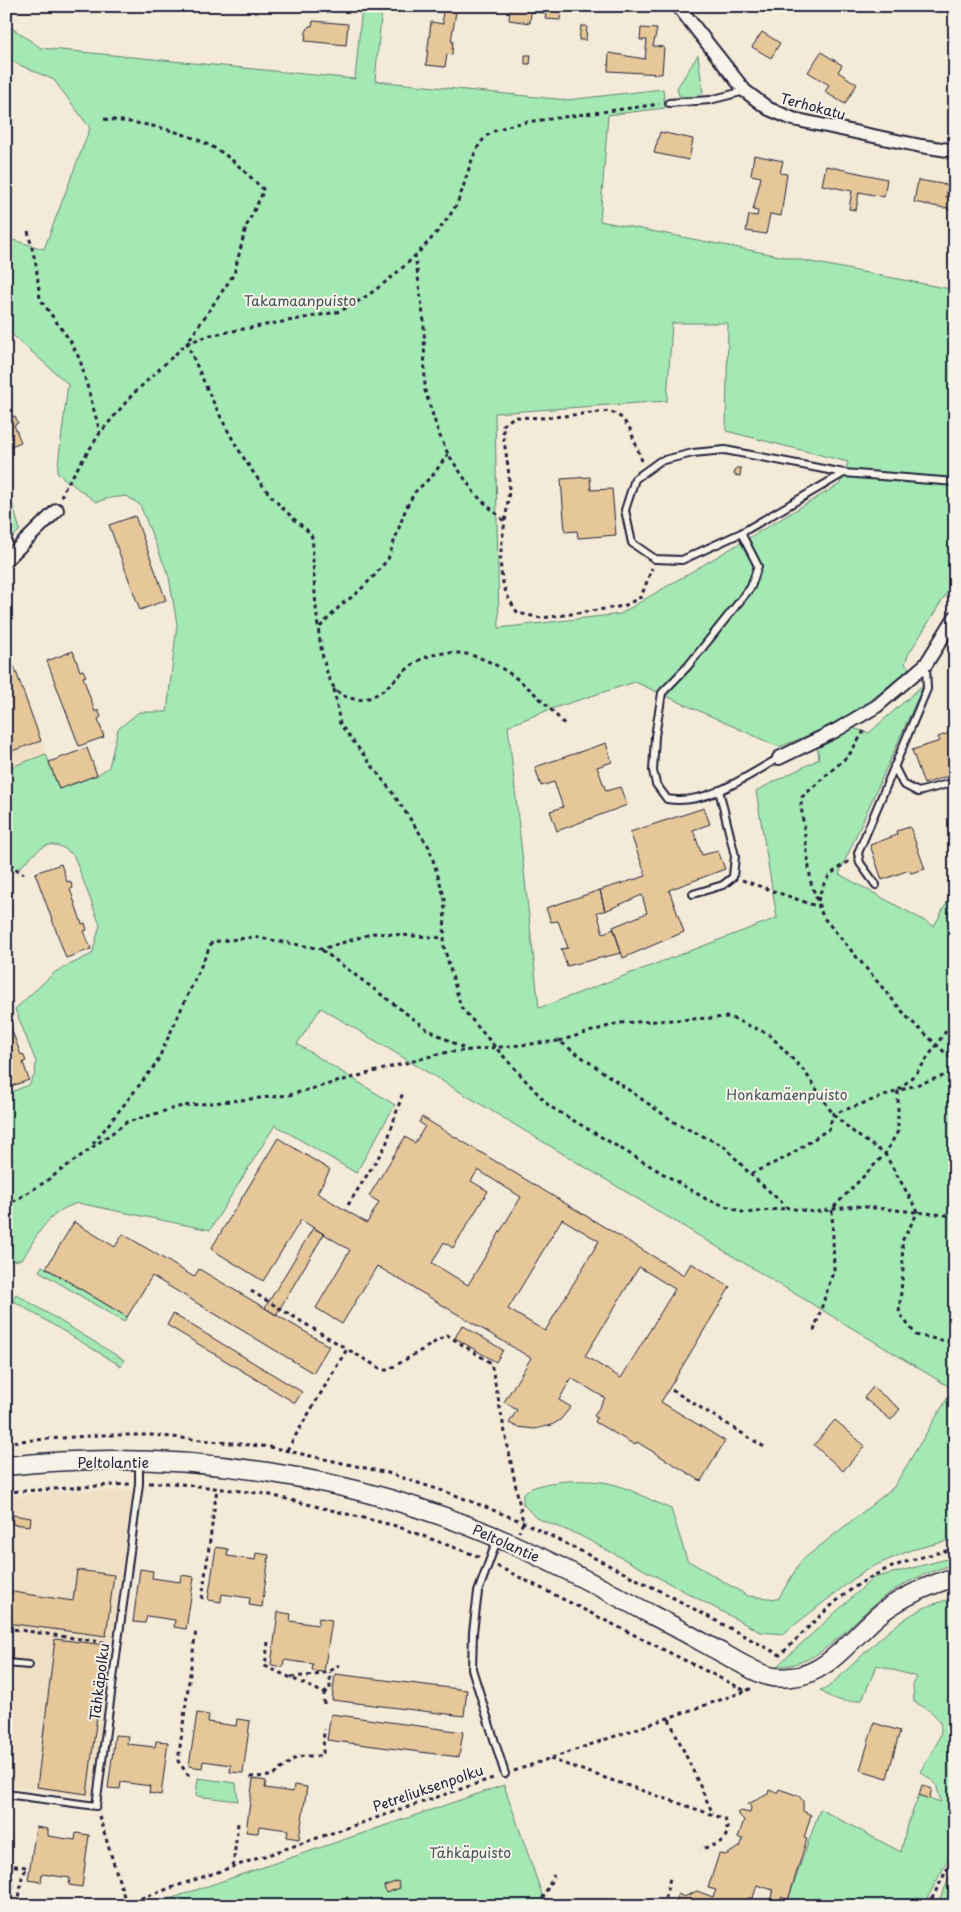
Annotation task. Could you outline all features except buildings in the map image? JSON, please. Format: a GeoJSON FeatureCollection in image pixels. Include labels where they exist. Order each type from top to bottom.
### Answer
{"type":"FeatureCollection","features":[{"type":"Feature","properties":{"kind":"street","name":"Terhokatu"},"geometry":{"type":"LineString","coordinates":[[678,6],[745,91],[769,109],[793,119],[920,146],[955,151]]}},
{"type":"Feature","properties":{"kind":"street"},"geometry":{"type":"LineString","coordinates":[[6,560],[57,510]]}},
{"type":"Feature","properties":{"kind":"street"},"geometry":{"type":"LineString","coordinates":[[779,758],[864,715],[926,664],[955,617]]}},
{"type":"Feature","properties":{"kind":"street","name":"Peltolantie"},"geometry":{"type":"LineString","coordinates":[[6,1466],[56,1462],[186,1462],[254,1470],[389,1498],[498,1538],[606,1590],[764,1675],[779,1677],[800,1676],[820,1667],[888,1608],[921,1589],[955,1577]]}},
{"type":"Feature","properties":{"kind":"lane"},"geometry":{"type":"LineString","coordinates":[[668,103],[710,100],[745,91]]}},
{"type":"Feature","properties":{"kind":"lane"},"geometry":{"type":"LineString","coordinates":[[844,472],[741,533],[682,560],[655,559],[632,543],[625,510],[635,479],[660,461],[693,453],[725,450],[844,472],[955,482]]}},
{"type":"Feature","properties":{"kind":"lane"},"geometry":{"type":"LineString","coordinates":[[741,533],[758,566],[751,587],[693,659],[662,693],[655,736],[653,771],[656,784],[667,798],[680,801],[719,790],[779,758]]}},
{"type":"Feature","properties":{"kind":"lane"},"geometry":{"type":"LineString","coordinates":[[876,886],[857,857],[927,689],[926,664]]}},
{"type":"Feature","properties":{"kind":"lane"},"geometry":{"type":"LineString","coordinates":[[894,766],[902,784],[918,792],[955,782]]}},
{"type":"Feature","properties":{"kind":"lane"},"geometry":{"type":"LineString","coordinates":[[693,894],[723,885],[733,876],[735,856],[719,790]]}},
{"type":"Feature","properties":{"kind":"lane","name":"Tähkäpolku"},"geometry":{"type":"LineString","coordinates":[[96,1806],[116,1644],[139,1484],[139,1461]]}},
{"type":"Feature","properties":{"kind":"lane"},"geometry":{"type":"LineString","coordinates":[[498,1538],[478,1592],[473,1632],[472,1669],[505,1774]]}},
{"type":"Feature","properties":{"kind":"lane"},"geometry":{"type":"LineString","coordinates":[[6,1663],[29,1665]]}},
{"type":"Feature","properties":{"kind":"lane"},"geometry":{"type":"LineString","coordinates":[[6,1794],[96,1806]]}},
{"type":"Feature","properties":{"kind":"path"},"geometry":{"type":"LineString","coordinates":[[187,343],[211,335],[337,312],[353,306],[377,289],[414,254],[431,237],[454,208],[461,196],[475,153],[480,143],[489,134],[513,125],[668,103]]}},
{"type":"Feature","properties":{"kind":"path"},"geometry":{"type":"LineString","coordinates":[[57,510],[66,486],[100,433],[132,395],[187,343],[234,274],[246,227],[264,190],[222,152],[194,137],[138,122],[104,119]]}},
{"type":"Feature","properties":{"kind":"path"},"geometry":{"type":"LineString","coordinates":[[28,231],[36,265],[40,299],[71,342],[80,360],[100,433]]}},
{"type":"Feature","properties":{"kind":"path"},"geometry":{"type":"LineString","coordinates":[[414,254],[424,322],[425,391],[448,454],[475,494],[504,521]]}},
{"type":"Feature","properties":{"kind":"path"},"geometry":{"type":"LineString","coordinates":[[187,343],[212,403],[260,483],[311,535],[319,628],[324,662],[327,676],[339,694],[355,701],[378,694],[410,666],[428,656],[449,654],[473,656],[502,668],[533,691],[566,726]]}},
{"type":"Feature","properties":{"kind":"path"},"geometry":{"type":"LineString","coordinates":[[646,471],[630,429],[622,418],[610,411],[544,418],[514,417],[503,425],[503,441],[509,482],[499,562],[508,599],[518,612],[541,618],[624,606],[641,597],[655,559]]}},
{"type":"Feature","properties":{"kind":"path"},"geometry":{"type":"LineString","coordinates":[[319,628],[342,604],[356,594],[374,576],[388,559],[406,508],[415,492],[433,475],[448,454]]}},
{"type":"Feature","properties":{"kind":"path"},"geometry":{"type":"LineString","coordinates":[[334,686],[340,724],[392,792],[429,847],[445,899],[444,947],[462,1006],[496,1048],[549,1106],[706,1200],[745,1213],[788,1208],[814,1212],[856,1206],[955,1216]]}},
{"type":"Feature","properties":{"kind":"path"},"geometry":{"type":"LineString","coordinates":[[864,715],[865,729],[854,749],[802,797],[808,866],[819,908],[822,916],[845,945],[908,1018],[955,1062]]}},
{"type":"Feature","properties":{"kind":"path"},"geometry":{"type":"LineString","coordinates":[[6,856],[14,868],[24,874]]}},
{"type":"Feature","properties":{"kind":"path"},"geometry":{"type":"LineString","coordinates":[[818,902],[821,886],[829,874],[857,857]]}},
{"type":"Feature","properties":{"kind":"path"},"geometry":{"type":"LineString","coordinates":[[733,876],[819,908]]}},
{"type":"Feature","properties":{"kind":"path"},"geometry":{"type":"LineString","coordinates":[[91,1146],[156,1064],[212,942],[254,937],[322,949],[374,933],[444,938]]}},
{"type":"Feature","properties":{"kind":"path"},"geometry":{"type":"LineString","coordinates":[[322,949],[427,1029],[469,1051]]}},
{"type":"Feature","properties":{"kind":"path"},"geometry":{"type":"LineString","coordinates":[[6,1206],[45,1182],[91,1146],[127,1122],[182,1106],[289,1095],[442,1053],[559,1041],[619,1023],[729,1017],[769,1034],[805,1072],[833,1114],[857,1135],[885,1154],[918,1212]]}},
{"type":"Feature","properties":{"kind":"path"},"geometry":{"type":"LineString","coordinates":[[814,1331],[834,1269],[832,1209],[885,1154],[898,1131],[898,1091],[919,1070],[955,1018]]}},
{"type":"Feature","properties":{"kind":"path"},"geometry":{"type":"LineString","coordinates":[[559,1041],[677,1124],[724,1146],[750,1174],[788,1208]]}},
{"type":"Feature","properties":{"kind":"path"},"geometry":{"type":"LineString","coordinates":[[833,1114],[955,1072]]}},
{"type":"Feature","properties":{"kind":"path"},"geometry":{"type":"LineString","coordinates":[[348,1205],[386,1145],[404,1092]]}},
{"type":"Feature","properties":{"kind":"path"},"geometry":{"type":"LineString","coordinates":[[750,1174],[785,1158],[829,1129],[833,1114]]}},
{"type":"Feature","properties":{"kind":"path"},"geometry":{"type":"LineString","coordinates":[[918,1212],[902,1241],[903,1270],[899,1313],[916,1336],[955,1343]]}},
{"type":"Feature","properties":{"kind":"path"},"geometry":{"type":"LineString","coordinates":[[251,1291],[383,1370],[388,1370],[447,1335],[492,1363],[523,1522]]}},
{"type":"Feature","properties":{"kind":"path"},"geometry":{"type":"LineString","coordinates":[[287,1451],[347,1349]]}},
{"type":"Feature","properties":{"kind":"path"},"geometry":{"type":"LineString","coordinates":[[672,1390],[766,1448]]}},
{"type":"Feature","properties":{"kind":"path"},"geometry":{"type":"LineString","coordinates":[[6,1492],[172,1483],[266,1494],[396,1526],[476,1555],[746,1691]]}},
{"type":"Feature","properties":{"kind":"path"},"geometry":{"type":"LineString","coordinates":[[202,1599],[217,1488]]}},
{"type":"Feature","properties":{"kind":"path"},"geometry":{"type":"LineString","coordinates":[[6,1628],[116,1644]]}},
{"type":"Feature","properties":{"kind":"path"},"geometry":{"type":"LineString","coordinates":[[189,1776],[178,1761],[196,1630]]}},
{"type":"Feature","properties":{"kind":"path"},"geometry":{"type":"LineString","coordinates":[[268,1642],[265,1666],[324,1693]]}},
{"type":"Feature","properties":{"kind":"path"},"geometry":{"type":"LineString","coordinates":[[290,1677],[318,1676],[330,1672],[339,1665]]}},
{"type":"Feature","properties":{"kind":"path"},"geometry":{"type":"LineString","coordinates":[[324,1693],[330,1690],[330,1672]]}},
{"type":"Feature","properties":{"kind":"path","name":"Petreliuksenpolku"},"geometry":{"type":"LineString","coordinates":[[118,1906],[128,1905],[232,1867],[669,1719],[746,1691],[756,1685]]}},
{"type":"Feature","properties":{"kind":"path"},"geometry":{"type":"LineString","coordinates":[[324,1693],[324,1706]]}},
{"type":"Feature","properties":{"kind":"path"},"geometry":{"type":"LineString","coordinates":[[669,1719],[713,1814]]}},
{"type":"Feature","properties":{"kind":"path"},"geometry":{"type":"LineString","coordinates":[[250,1777],[272,1776],[294,1759],[303,1756],[320,1756],[323,1753],[324,1729]]}},
{"type":"Feature","properties":{"kind":"path"},"geometry":{"type":"LineString","coordinates":[[550,1759],[725,1819],[728,1828],[725,1838],[717,1845],[700,1849]]}},
{"type":"Feature","properties":{"kind":"path"},"geometry":{"type":"LineString","coordinates":[[96,1806],[128,1905]]}},
{"type":"Feature","properties":{"kind":"path"},"geometry":{"type":"LineString","coordinates":[[232,1867],[238,1824]]}},
{"type":"Feature","properties":{"kind":"path"},"geometry":{"type":"LineString","coordinates":[[928,1906],[955,1854]]}},
{"type":"Feature","properties":{"kind":"path"},"geometry":{"type":"LineString","coordinates":[[6,1865],[26,1867],[22,1878],[18,1906]]}},
{"type":"Feature","properties":{"kind":"path"},"geometry":{"type":"LineString","coordinates":[[539,1906],[554,1875]]}},
{"type":"Feature","properties":{"kind":"path"},"geometry":{"type":"LineString","coordinates":[[663,1906],[670,1878]]}},
{"type":"Feature","properties":{"kind":"path"},"geometry":{"type":"LineString","coordinates":[[314,1906],[322,1902],[336,1904],[350,1897]]}},
{"type":"Feature","properties":{"kind":"shaded area"},"geometry":{"type":"Polygon","coordinates":[[[6,645],[46,754],[6,769],[6,645]]]}},
{"type":"Feature","properties":{"kind":"shaded area"},"geometry":{"type":"Polygon","coordinates":[[[132,1490],[92,1797],[6,1786],[6,1497],[54,1492],[132,1490]]]}},
{"type":"Feature","properties":{"kind":"green space","name":"Takamaanpuisto"},"geometry":{"type":"Polygon","coordinates":[[[362,6],[382,6],[375,81],[567,100],[663,89],[665,108],[608,115],[600,221],[955,290],[955,580],[908,655],[905,664],[909,668],[894,682],[848,715],[816,732],[779,747],[635,682],[551,709],[508,726],[539,1008],[777,918],[756,791],[819,759],[817,745],[852,728],[869,733],[924,684],[839,874],[934,926],[955,888],[955,1539],[911,1550],[865,1570],[783,1634],[760,1632],[579,1535],[536,1518],[523,1504],[523,1494],[539,1485],[563,1481],[608,1483],[632,1491],[671,1509],[687,1560],[748,1596],[778,1599],[801,1561],[893,1488],[953,1389],[321,1008],[297,1044],[395,1105],[356,1173],[275,1125],[210,1230],[78,1203],[52,1217],[34,1239],[24,1257],[19,1260],[6,1261],[6,1094],[29,1085],[35,1074],[36,1062],[15,1009],[55,972],[92,954],[100,925],[74,856],[62,847],[52,845],[44,847],[14,871],[6,874],[6,769],[46,754],[59,789],[97,775],[109,767],[118,729],[139,712],[167,712],[177,624],[169,577],[140,505],[127,496],[96,502],[57,473],[68,384],[6,329],[6,238],[44,249],[90,128],[54,80],[6,59],[6,24],[41,48],[355,79],[362,6]],[[672,323],[667,401],[495,413],[499,628],[620,614],[840,484],[848,462],[726,431],[728,323],[672,323]]]}},
{"type":"Feature","properties":{"kind":"green space"},"geometry":{"type":"Polygon","coordinates":[[[698,55],[703,93],[694,97],[679,96],[677,88],[698,55]]]}},
{"type":"Feature","properties":{"kind":"green space"},"geometry":{"type":"Polygon","coordinates":[[[6,500],[12,502],[20,530],[6,544],[6,500]]]}},
{"type":"Feature","properties":{"kind":"green space"},"geometry":{"type":"Polygon","coordinates":[[[42,1266],[127,1317],[124,1322],[39,1271],[42,1266]]]}},
{"type":"Feature","properties":{"kind":"green space"},"geometry":{"type":"Polygon","coordinates":[[[16,1294],[124,1360],[121,1366],[12,1300],[16,1294]]]}},
{"type":"Feature","properties":{"kind":"green space"},"geometry":{"type":"Polygon","coordinates":[[[955,1557],[955,1564],[916,1578],[898,1587],[881,1599],[821,1652],[793,1664],[777,1666],[873,1578],[955,1557]]]}},
{"type":"Feature","properties":{"kind":"green space"},"geometry":{"type":"Polygon","coordinates":[[[955,1597],[955,1847],[923,1906],[786,1906],[820,1809],[901,1852],[907,1825],[919,1795],[941,1802],[936,1784],[921,1772],[941,1732],[940,1724],[936,1717],[914,1702],[913,1685],[917,1677],[877,1665],[862,1700],[840,1700],[830,1697],[820,1690],[827,1688],[839,1678],[899,1623],[926,1607],[955,1597]]]}},
{"type":"Feature","properties":{"kind":"green space"},"geometry":{"type":"Polygon","coordinates":[[[198,1778],[236,1783],[238,1801],[196,1796],[198,1778]]]}},
{"type":"Feature","properties":{"kind":"green space","name":"Tähkäpuisto"},"geometry":{"type":"Polygon","coordinates":[[[504,1785],[546,1906],[149,1906],[504,1785]]]}},
{"type":"Feature","properties":{"kind":"green space"},"geometry":{"type":"Polygon","coordinates":[[[955,1867],[955,1897],[950,1906],[936,1906],[955,1867]]]}},
{"type":"Feature","properties":{"kind":"park label","name":"Honkamäenpuisto"},"geometry":{"type":"Point","coordinates":[787,1094]}}]}
